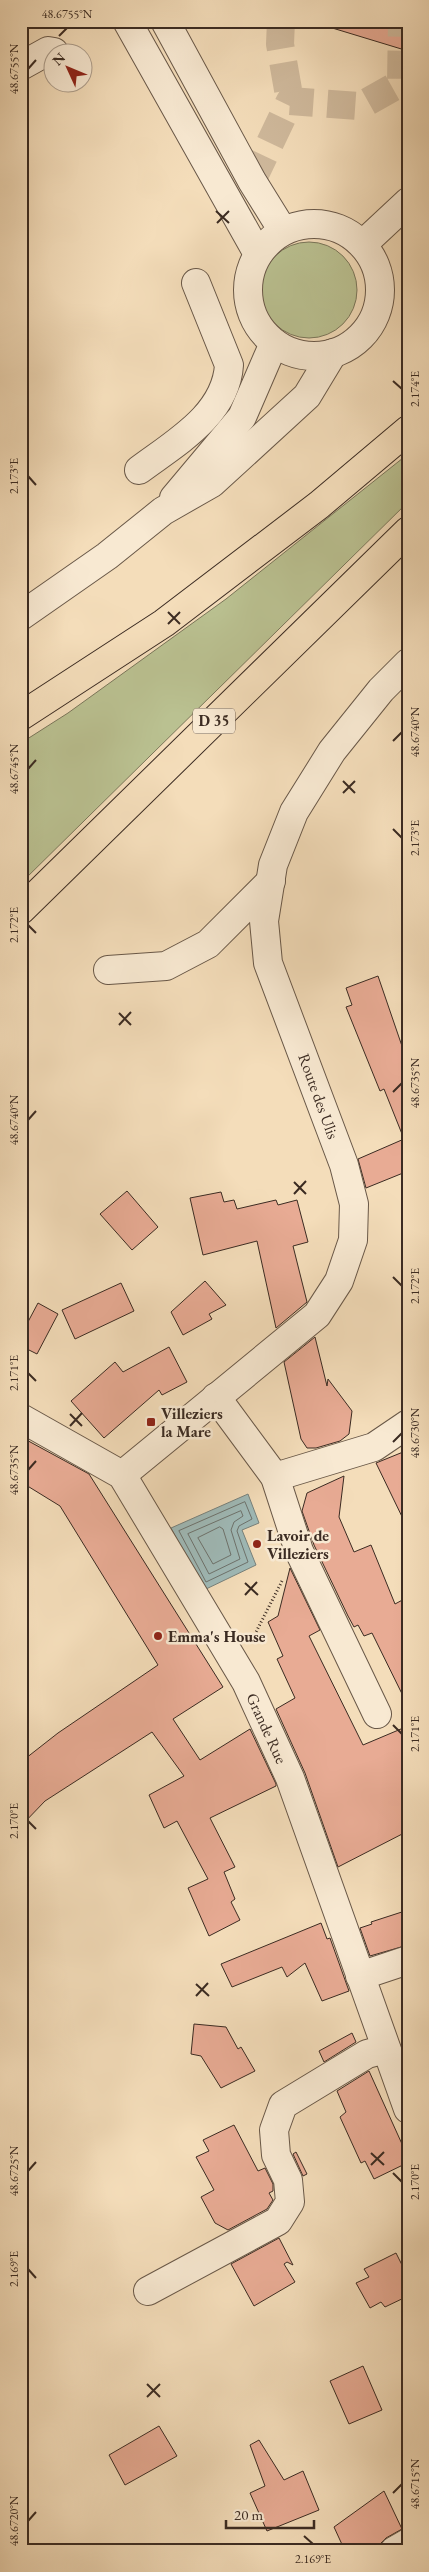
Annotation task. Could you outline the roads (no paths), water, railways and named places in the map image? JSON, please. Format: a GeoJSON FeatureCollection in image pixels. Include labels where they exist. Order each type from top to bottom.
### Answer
{"type":"FeatureCollection","features":[{"type":"Feature","properties":{"kind":"main road"},"geometry":{"type":"LineString","coordinates":[[21,716],[164,623],[319,505],[408,430]]}},
{"type":"Feature","properties":{"kind":"main road","name":"D 35"},"geometry":{"type":"LineString","coordinates":[[21,910],[408,531]]}},
{"type":"Feature","properties":{"kind":"street"},"geometry":{"type":"LineString","coordinates":[[127,21],[258,254]]}},
{"type":"Feature","properties":{"kind":"street"},"geometry":{"type":"LineString","coordinates":[[165,21],[252,181],[283,230]]}},
{"type":"Feature","properties":{"kind":"street"},"geometry":{"type":"LineString","coordinates":[[21,66],[42,54]]}},
{"type":"Feature","properties":{"kind":"street"},"geometry":{"type":"LineString","coordinates":[[363,244],[408,202]]}},
{"type":"Feature","properties":{"kind":"street"},"geometry":{"type":"LineString","coordinates":[[304,224],[325,224],[346,231],[363,244],[374,260],[380,278],[380,298],[375,316],[358,339],[333,354],[313,356],[292,352],[274,343],[260,329],[251,312],[248,292],[250,272],[258,254],[265,245],[283,230],[304,224]]}},
{"type":"Feature","properties":{"kind":"street"},"geometry":{"type":"LineString","coordinates":[[139,470],[194,428],[222,394],[228,378],[229,365],[196,283]]}},
{"type":"Feature","properties":{"kind":"street"},"geometry":{"type":"LineString","coordinates":[[164,511],[242,417],[274,343]]}},
{"type":"Feature","properties":{"kind":"street"},"geometry":{"type":"LineString","coordinates":[[21,616],[107,556],[164,511],[212,483],[307,396],[333,354]]}},
{"type":"Feature","properties":{"kind":"street","name":"Route des Ulis"},"geometry":{"type":"LineString","coordinates":[[122,1475],[317,1315],[339,1281],[353,1240],[354,1204],[344,1164],[268,963],[264,921],[273,865],[294,812],[332,751],[381,690],[408,663]]}},
{"type":"Feature","properties":{"kind":"street"},"geometry":{"type":"LineString","coordinates":[[108,970],[166,966],[208,944],[270,881]]}},
{"type":"Feature","properties":{"kind":"street"},"geometry":{"type":"LineString","coordinates":[[216,1397],[275,1477],[299,1551],[377,1714]]}},
{"type":"Feature","properties":{"kind":"street","name":"Grande Rue"},"geometry":{"type":"LineString","coordinates":[[21,1418],[122,1475],[246,1682],[290,1778],[408,2109]]}},
{"type":"Feature","properties":{"kind":"street"},"geometry":{"type":"LineString","coordinates":[[275,1477],[374,1447],[408,1424]]}},
{"type":"Feature","properties":{"kind":"street"},"geometry":{"type":"LineString","coordinates":[[360,1976],[408,1960]]}},
{"type":"Feature","properties":{"kind":"street"},"geometry":{"type":"LineString","coordinates":[[148,2291],[278,2221],[290,2202],[288,2180],[276,2155],[274,2130],[283,2106],[367,2054],[386,2048]]}},
{"type":"Feature","properties":{"kind":"street"},"geometry":{"type":"LineString","coordinates":[[394,2551],[408,2543]]}},
{"type":"Feature","properties":{"kind":"water"},"geometry":{"type":"Polygon","coordinates":[[[248,1494],[259,1523],[242,1530],[256,1565],[204,1590],[171,1528],[248,1494]]]}},
{"type":"Feature","properties":{"kind":"tunnel"},"geometry":{"type":"LineString","coordinates":[[281,21],[280,44],[290,101]]}},
{"type":"Feature","properties":{"kind":"tunnel"},"geometry":{"type":"LineString","coordinates":[[252,181],[290,101],[360,106],[401,83],[402,21]]}},
{"type":"Feature","properties":{"kind":"place","name":"Villeziers la Mare"},"geometry":{"type":"Point","coordinates":[151,1422]}},
{"type":"Feature","properties":{"kind":"place","name":"Lavoir de Villeziers"},"geometry":{"type":"Point","coordinates":[257,1544]}},
{"type":"Feature","properties":{"kind":"place","name":"Emma's House"},"geometry":{"type":"Point","coordinates":[158,1636]}}]}
